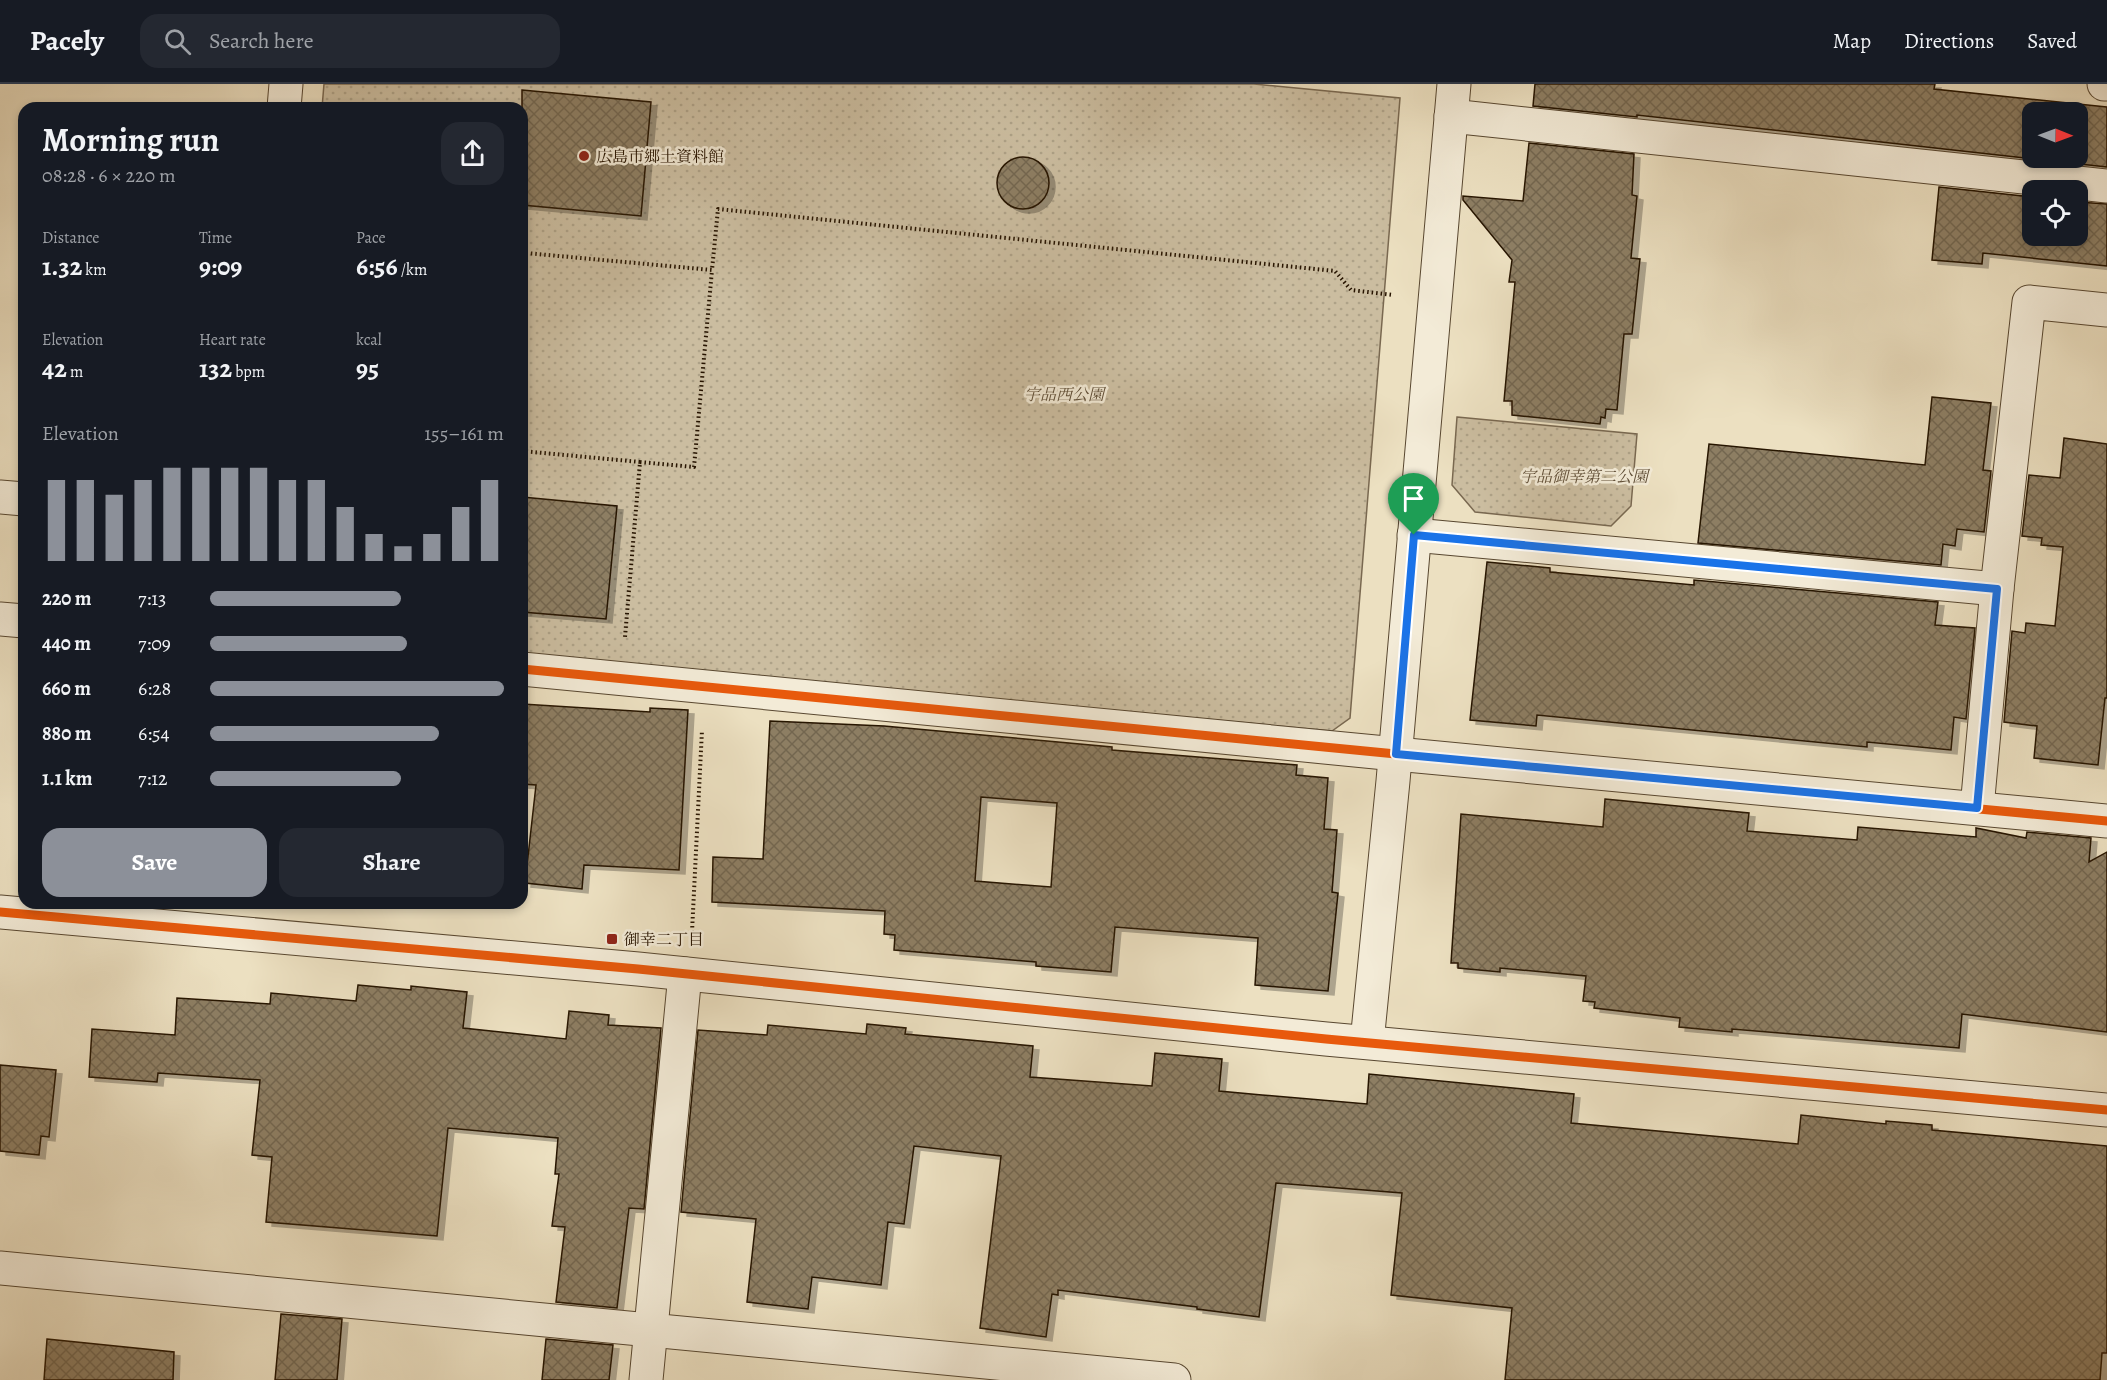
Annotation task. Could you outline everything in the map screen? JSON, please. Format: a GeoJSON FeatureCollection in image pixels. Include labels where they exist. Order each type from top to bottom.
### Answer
{"type":"FeatureCollection","features":[{"type":"Feature","properties":{"kind":"street"},"geometry":{"type":"LineString","coordinates":[[284,102],[286,84]]}},
{"type":"Feature","properties":{"kind":"street"},"geometry":{"type":"LineString","coordinates":[[1367,1042],[1396,754],[1454,84]]}},
{"type":"Feature","properties":{"kind":"street"},"geometry":{"type":"LineString","coordinates":[[1451,116],[2107,186]]}},
{"type":"Feature","properties":{"kind":"street"},"geometry":{"type":"LineString","coordinates":[[1977,808],[1997,589],[2030,302],[2107,310]]}},
{"type":"Feature","properties":{"kind":"street"},"geometry":{"type":"LineString","coordinates":[[0,497],[18,498]]}},
{"type":"Feature","properties":{"kind":"street"},"geometry":{"type":"LineString","coordinates":[[1414,535],[1997,589]]}},
{"type":"Feature","properties":{"kind":"street"},"geometry":{"type":"LineString","coordinates":[[0,619],[18,620]]}},
{"type":"Feature","properties":{"kind":"street"},"geometry":{"type":"LineString","coordinates":[[528,670],[2107,821]]}},
{"type":"Feature","properties":{"kind":"street"},"geometry":{"type":"LineString","coordinates":[[0,912],[97,912],[685,974],[1367,1042],[2107,1110]]}},
{"type":"Feature","properties":{"kind":"street"},"geometry":{"type":"LineString","coordinates":[[646,1380],[685,974]]}},
{"type":"Feature","properties":{"kind":"street"},"geometry":{"type":"LineString","coordinates":[[0,1268],[1174,1380]]}},
{"type":"Feature","properties":{"kind":"path"},"geometry":{"type":"LineString","coordinates":[[528,452],[694,467],[718,209],[1335,271],[1351,290],[1393,295]]}},
{"type":"Feature","properties":{"kind":"path"},"geometry":{"type":"LineString","coordinates":[[528,253],[712,270]]}},
{"type":"Feature","properties":{"kind":"path"},"geometry":{"type":"LineString","coordinates":[[625,637],[640,462]]}},
{"type":"Feature","properties":{"kind":"path"},"geometry":{"type":"LineString","coordinates":[[691,939],[705,687]]}},
{"type":"Feature","properties":{"kind":"green space","name":"宇品西公園"},"geometry":{"type":"Polygon","coordinates":[[[324,84],[1254,84],[1400,98],[1350,718],[1332,731],[528,656],[528,102],[322,102],[324,84]]]}},
{"type":"Feature","properties":{"kind":"green space","name":"宇品御幸第二公園"},"geometry":{"type":"Polygon","coordinates":[[[1457,417],[1637,434],[1631,506],[1611,526],[1475,512],[1452,485],[1457,417]]]}},
{"type":"Feature","properties":{"kind":"building"},"geometry":{"type":"Polygon","coordinates":[[[1535,84],[1935,84],[1934,89],[2059,102],[2022,102],[2022,158],[1637,115],[1637,117],[1533,106],[1535,84]]]}},
{"type":"Feature","properties":{"kind":"building","name":"広島市郷土資料館"},"geometry":{"type":"Polygon","coordinates":[[[522,90],[651,102],[641,216],[528,206],[528,102],[522,102],[522,90]]]}},
{"type":"Feature","properties":{"kind":"building"},"geometry":{"type":"Polygon","coordinates":[[[2088,105],[2107,107],[2107,167],[2088,165],[2088,105]]]}},
{"type":"Feature","properties":{"kind":"building"},"geometry":{"type":"Polygon","coordinates":[[[1529,143],[1634,154],[1632,195],[1637,196],[1631,258],[1640,259],[1632,334],[1624,334],[1617,410],[1606,409],[1605,418],[1601,417],[1600,424],[1512,415],[1512,401],[1504,401],[1515,282],[1509,282],[1512,260],[1463,200],[1463,196],[1523,201],[1529,143]]]}},
{"type":"Feature","properties":{"kind":"building"},"geometry":{"type":"Polygon","coordinates":[[[1023,157],[1033,159],[1041,165],[1047,173],[1049,183],[1047,193],[1041,201],[1033,207],[1023,209],[1013,207],[1005,201],[999,193],[997,183],[999,173],[1005,165],[1013,159],[1023,157]]]}},
{"type":"Feature","properties":{"kind":"building"},"geometry":{"type":"Polygon","coordinates":[[[1939,187],[2022,196],[2022,246],[2088,246],[2088,203],[2107,204],[2107,266],[1983,253],[1982,264],[1932,260],[1939,187]]]}},
{"type":"Feature","properties":{"kind":"building"},"geometry":{"type":"Polygon","coordinates":[[[1932,397],[1991,403],[1983,470],[1991,471],[1984,532],[1957,529],[1955,546],[1943,544],[1941,565],[1698,543],[1709,444],[1925,465],[1932,397]]]}},
{"type":"Feature","properties":{"kind":"building"},"geometry":{"type":"Polygon","coordinates":[[[2064,438],[2107,444],[2107,698],[2105,698],[2098,765],[2034,758],[2037,726],[2004,722],[2012,631],[2025,633],[2026,623],[2055,626],[2063,547],[2041,545],[2042,538],[2022,536],[2029,475],[2060,478],[2064,438]]]}},
{"type":"Feature","properties":{"kind":"building"},"geometry":{"type":"Polygon","coordinates":[[[528,498],[617,506],[606,619],[528,612],[528,498]]]}},
{"type":"Feature","properties":{"kind":"building"},"geometry":{"type":"Polygon","coordinates":[[[1487,562],[1550,568],[1550,572],[1694,585],[1694,580],[1938,602],[1935,625],[1975,628],[1966,719],[1954,717],[1951,750],[1867,742],[1867,747],[1537,715],[1536,726],[1470,720],[1487,562]]]}},
{"type":"Feature","properties":{"kind":"building"},"geometry":{"type":"Polygon","coordinates":[[[528,704],[650,712],[650,708],[688,710],[679,870],[584,865],[582,889],[528,883],[528,856],[536,785],[528,784],[528,704]]]}},
{"type":"Feature","properties":{"kind":"building"},"geometry":{"type":"Polygon","coordinates":[[[770,721],[884,726],[1112,747],[1112,750],[1297,765],[1296,775],[1328,778],[1324,829],[1337,830],[1332,892],[1338,893],[1328,991],[1255,985],[1258,938],[1115,927],[1111,972],[1036,966],[1036,962],[894,950],[895,935],[884,934],[885,911],[712,902],[713,857],[763,859],[770,721]],[[981,797],[975,881],[1051,887],[1057,803],[981,797]]]}},
{"type":"Feature","properties":{"kind":"building"},"geometry":{"type":"Polygon","coordinates":[[[1605,799],[1749,813],[1747,831],[1857,840],[1858,827],[1976,837],[1976,828],[2026,838],[2027,832],[2091,838],[2089,862],[2107,852],[2107,1032],[1962,1014],[1959,1048],[1732,1029],[1732,1032],[1679,1027],[1680,1018],[1594,1008],[1595,1002],[1583,1001],[1586,976],[1500,968],[1500,972],[1458,968],[1458,963],[1451,963],[1461,814],[1603,827],[1605,799]]]}},
{"type":"Feature","properties":{"kind":"building"},"geometry":{"type":"Polygon","coordinates":[[[358,985],[411,990],[411,986],[467,992],[463,1028],[566,1039],[569,1011],[609,1015],[608,1025],[661,1028],[644,1209],[629,1208],[617,1308],[556,1302],[565,1227],[552,1226],[559,1174],[555,1174],[558,1138],[448,1128],[437,1236],[266,1222],[272,1157],[252,1155],[260,1080],[158,1073],[157,1082],[89,1077],[92,1029],[175,1035],[177,998],[270,1004],[271,993],[356,1001],[358,985]]]}},
{"type":"Feature","properties":{"kind":"building"},"geometry":{"type":"Polygon","coordinates":[[[867,1024],[906,1028],[905,1034],[1033,1046],[1030,1077],[1152,1086],[1155,1053],[1222,1059],[1219,1091],[1367,1104],[1369,1074],[1574,1094],[1571,1123],[1798,1144],[1801,1115],[1886,1124],[1886,1121],[1932,1125],[1932,1130],[2107,1146],[2107,1353],[2102,1353],[2100,1380],[1505,1380],[1512,1308],[1391,1295],[1402,1193],[1276,1183],[1259,1317],[1058,1290],[1058,1295],[1052,1294],[1046,1337],[980,1328],[1001,1156],[914,1146],[904,1224],[888,1222],[881,1285],[812,1277],[808,1309],[747,1302],[756,1219],[681,1212],[698,1030],[767,1035],[768,1025],[866,1034],[867,1024]]]}},
{"type":"Feature","properties":{"kind":"building"},"geometry":{"type":"Polygon","coordinates":[[[0,1065],[56,1070],[49,1137],[41,1136],[39,1155],[0,1151],[0,1065]]]}},
{"type":"Feature","properties":{"kind":"building"},"geometry":{"type":"Polygon","coordinates":[[[281,1314],[342,1319],[337,1380],[275,1380],[281,1314]]]}},
{"type":"Feature","properties":{"kind":"building"},"geometry":{"type":"Polygon","coordinates":[[[47,1339],[174,1352],[173,1380],[44,1380],[47,1339]]]}},
{"type":"Feature","properties":{"kind":"building"},"geometry":{"type":"Polygon","coordinates":[[[546,1339],[613,1345],[609,1380],[542,1380],[546,1339]]]}},
{"type":"Feature","properties":{"kind":"cycle path"},"geometry":{"type":"LineString","coordinates":[[528,670],[2107,821]]}},
{"type":"Feature","properties":{"kind":"cycle path"},"geometry":{"type":"LineString","coordinates":[[0,912],[638,969],[1326,1039],[2107,1110]]}},
{"type":"Feature","properties":{"kind":"place","name":"広島市郷土資料館"},"geometry":{"type":"Point","coordinates":[584,156]}},
{"type":"Feature","properties":{"kind":"place","name":"御幸二丁目"},"geometry":{"type":"Point","coordinates":[612,939]}},
{"type":"Feature","properties":{"kind":"route"},"geometry":{"type":"LineString","coordinates":[[1414,535],[1997,589],[1977,808],[1396,754],[1414,535]]}}]}
